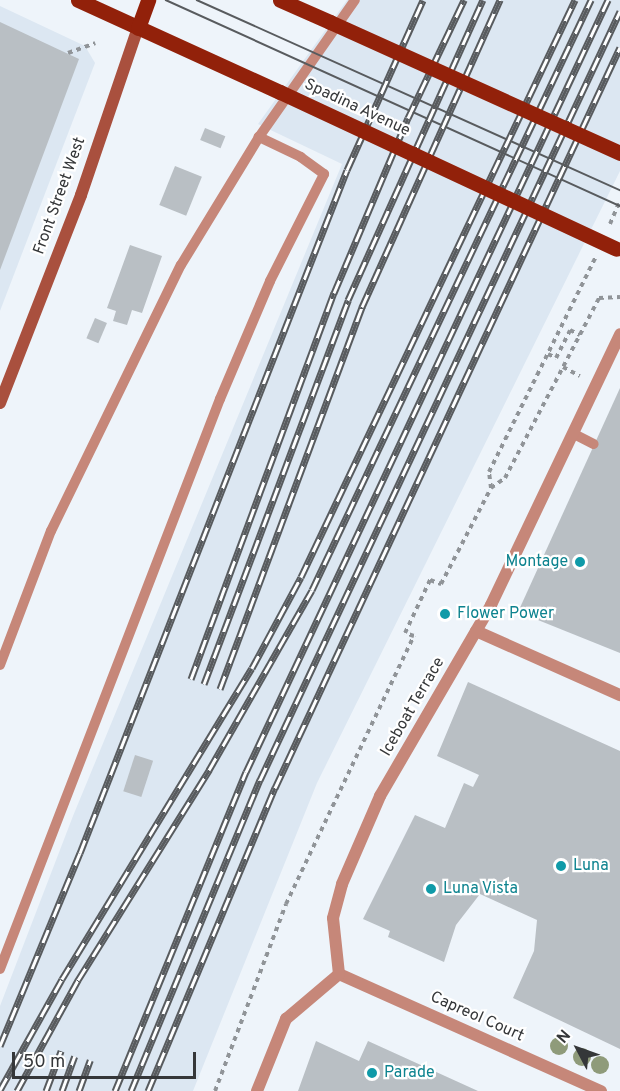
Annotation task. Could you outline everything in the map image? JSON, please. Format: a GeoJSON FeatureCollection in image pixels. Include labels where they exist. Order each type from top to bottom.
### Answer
{"type":"FeatureCollection","features":[{"type":"Feature","properties":{"kind":"main road","name":"Spadina Avenue"},"geometry":{"type":"LineString","coordinates":[[78,0],[618,250]]}},
{"type":"Feature","properties":{"kind":"main road","name":"Front Street West"},"geometry":{"type":"LineString","coordinates":[[0,403],[81,195],[148,0]]}},
{"type":"Feature","properties":{"kind":"main road"},"geometry":{"type":"LineString","coordinates":[[280,0],[620,153]]}},
{"type":"Feature","properties":{"kind":"street","name":"Iceboat Terrace"},"geometry":{"type":"LineString","coordinates":[[339,974],[333,918],[342,884],[380,796],[476,631],[574,434],[620,334]]}},
{"type":"Feature","properties":{"kind":"street"},"geometry":{"type":"LineString","coordinates":[[476,631],[620,694]]}},
{"type":"Feature","properties":{"kind":"street"},"geometry":{"type":"LineString","coordinates":[[257,1091],[286,1020],[339,974]]}},
{"type":"Feature","properties":{"kind":"street","name":"Capreol Court"},"geometry":{"type":"LineString","coordinates":[[339,974],[601,1091]]}},
{"type":"Feature","properties":{"kind":"lane"},"geometry":{"type":"LineString","coordinates":[[0,665],[51,531],[101,423],[181,265],[259,137],[355,0]]}},
{"type":"Feature","properties":{"kind":"lane"},"geometry":{"type":"LineString","coordinates":[[0,969],[220,399],[270,281],[324,174],[302,157],[259,137]]}},
{"type":"Feature","properties":{"kind":"lane"},"geometry":{"type":"LineString","coordinates":[[574,434],[594,444]]}},
{"type":"Feature","properties":{"kind":"path"},"geometry":{"type":"LineString","coordinates":[[68,53],[95,43]]}},
{"type":"Feature","properties":{"kind":"path"},"geometry":{"type":"LineString","coordinates":[[491,488],[489,472],[581,290]]}},
{"type":"Feature","properties":{"kind":"path"},"geometry":{"type":"LineString","coordinates":[[215,1091],[286,904],[414,636],[405,633],[430,580],[441,584],[491,488],[505,478],[599,298],[620,297]]}},
{"type":"Feature","properties":{"kind":"path"},"geometry":{"type":"LineString","coordinates":[[548,354],[556,358],[570,330],[580,335]]}},
{"type":"Feature","properties":{"kind":"shaded area"},"geometry":{"type":"Polygon","coordinates":[[[347,0],[620,0],[620,171],[317,783],[193,1091],[0,1091],[0,1006],[73,816],[342,164],[258,124],[347,0]]]}},
{"type":"Feature","properties":{"kind":"shaded area"},"geometry":{"type":"Polygon","coordinates":[[[0,6],[85,46],[95,63],[0,311],[0,6]]]}},
{"type":"Feature","properties":{"kind":"building"},"geometry":{"type":"Polygon","coordinates":[[[0,22],[79,59],[0,270],[0,22]]]}},
{"type":"Feature","properties":{"kind":"building"},"geometry":{"type":"Polygon","coordinates":[[[205,128],[225,136],[221,148],[200,140],[205,128]]]}},
{"type":"Feature","properties":{"kind":"building"},"geometry":{"type":"Polygon","coordinates":[[[175,166],[202,177],[186,216],[159,205],[175,166]]]}},
{"type":"Feature","properties":{"kind":"building"},"geometry":{"type":"Polygon","coordinates":[[[130,245],[162,256],[142,313],[132,310],[127,325],[113,321],[116,311],[107,308],[130,245]]]}},
{"type":"Feature","properties":{"kind":"building"},"geometry":{"type":"Polygon","coordinates":[[[95,318],[107,323],[98,343],[86,338],[95,318]]]}},
{"type":"Feature","properties":{"kind":"building","name":"Montage"},"geometry":{"type":"Polygon","coordinates":[[[620,388],[620,653],[518,612],[620,388]]]}},
{"type":"Feature","properties":{"kind":"building","name":"Luna"},"geometry":{"type":"Polygon","coordinates":[[[468,682],[620,751],[620,1049],[513,998],[534,951],[537,920],[480,894],[456,925],[444,962],[388,937],[390,931],[363,919],[415,815],[445,828],[464,783],[473,787],[479,775],[437,756],[468,682]]]}},
{"type":"Feature","properties":{"kind":"building"},"geometry":{"type":"Polygon","coordinates":[[[135,755],[153,761],[141,797],[123,791],[135,755]]]}},
{"type":"Feature","properties":{"kind":"building","name":"Parade"},"geometry":{"type":"Polygon","coordinates":[[[316,1041],[359,1061],[368,1041],[478,1091],[298,1091],[316,1041]]]}},
{"type":"Feature","properties":{"kind":"tram line"},"geometry":{"type":"LineString","coordinates":[[166,0],[620,206]]}},
{"type":"Feature","properties":{"kind":"tram line"},"geometry":{"type":"LineString","coordinates":[[197,0],[620,190]]}},
{"type":"Feature","properties":{"kind":"railway"},"geometry":{"type":"LineString","coordinates":[[0,1046],[80,853],[347,170],[423,0]]}},
{"type":"Feature","properties":{"kind":"railway"},"geometry":{"type":"LineString","coordinates":[[191,679],[334,293],[408,118],[464,0]]}},
{"type":"Feature","properties":{"kind":"railway"},"geometry":{"type":"LineString","coordinates":[[204,684],[348,300],[483,0]]}},
{"type":"Feature","properties":{"kind":"railway"},"geometry":{"type":"LineString","coordinates":[[220,689],[362,307],[500,0]]}},
{"type":"Feature","properties":{"kind":"railway"},"geometry":{"type":"LineString","coordinates":[[0,1090],[62,979],[252,668],[301,577],[575,0]]}},
{"type":"Feature","properties":{"kind":"railway"},"geometry":{"type":"LineString","coordinates":[[17,1091],[78,980],[209,770],[312,590],[591,0]]}},
{"type":"Feature","properties":{"kind":"railway"},"geometry":{"type":"LineString","coordinates":[[115,1091],[246,772],[608,0]]}},
{"type":"Feature","properties":{"kind":"railway"},"geometry":{"type":"LineString","coordinates":[[131,1091],[260,780],[620,11]]}},
{"type":"Feature","properties":{"kind":"railway"},"geometry":{"type":"LineString","coordinates":[[148,1091],[275,788],[620,47]]}},
{"type":"Feature","properties":{"kind":"railway"},"geometry":{"type":"LineString","coordinates":[[46,1091],[61,1051]]}},
{"type":"Feature","properties":{"kind":"railway"},"geometry":{"type":"LineString","coordinates":[[62,1091],[75,1056]]}},
{"type":"Feature","properties":{"kind":"railway"},"geometry":{"type":"LineString","coordinates":[[79,1091],[90,1060]]}},
{"type":"Feature","properties":{"kind":"place","name":"Montage"},"geometry":{"type":"Point","coordinates":[580,562]}},
{"type":"Feature","properties":{"kind":"place","name":"Flower Power"},"geometry":{"type":"Point","coordinates":[445,614]}},
{"type":"Feature","properties":{"kind":"place","name":"Luna"},"geometry":{"type":"Point","coordinates":[561,866]}},
{"type":"Feature","properties":{"kind":"place","name":"Luna Vista"},"geometry":{"type":"Point","coordinates":[431,889]}},
{"type":"Feature","properties":{"kind":"place","name":"Parade"},"geometry":{"type":"Point","coordinates":[372,1073]}}]}
